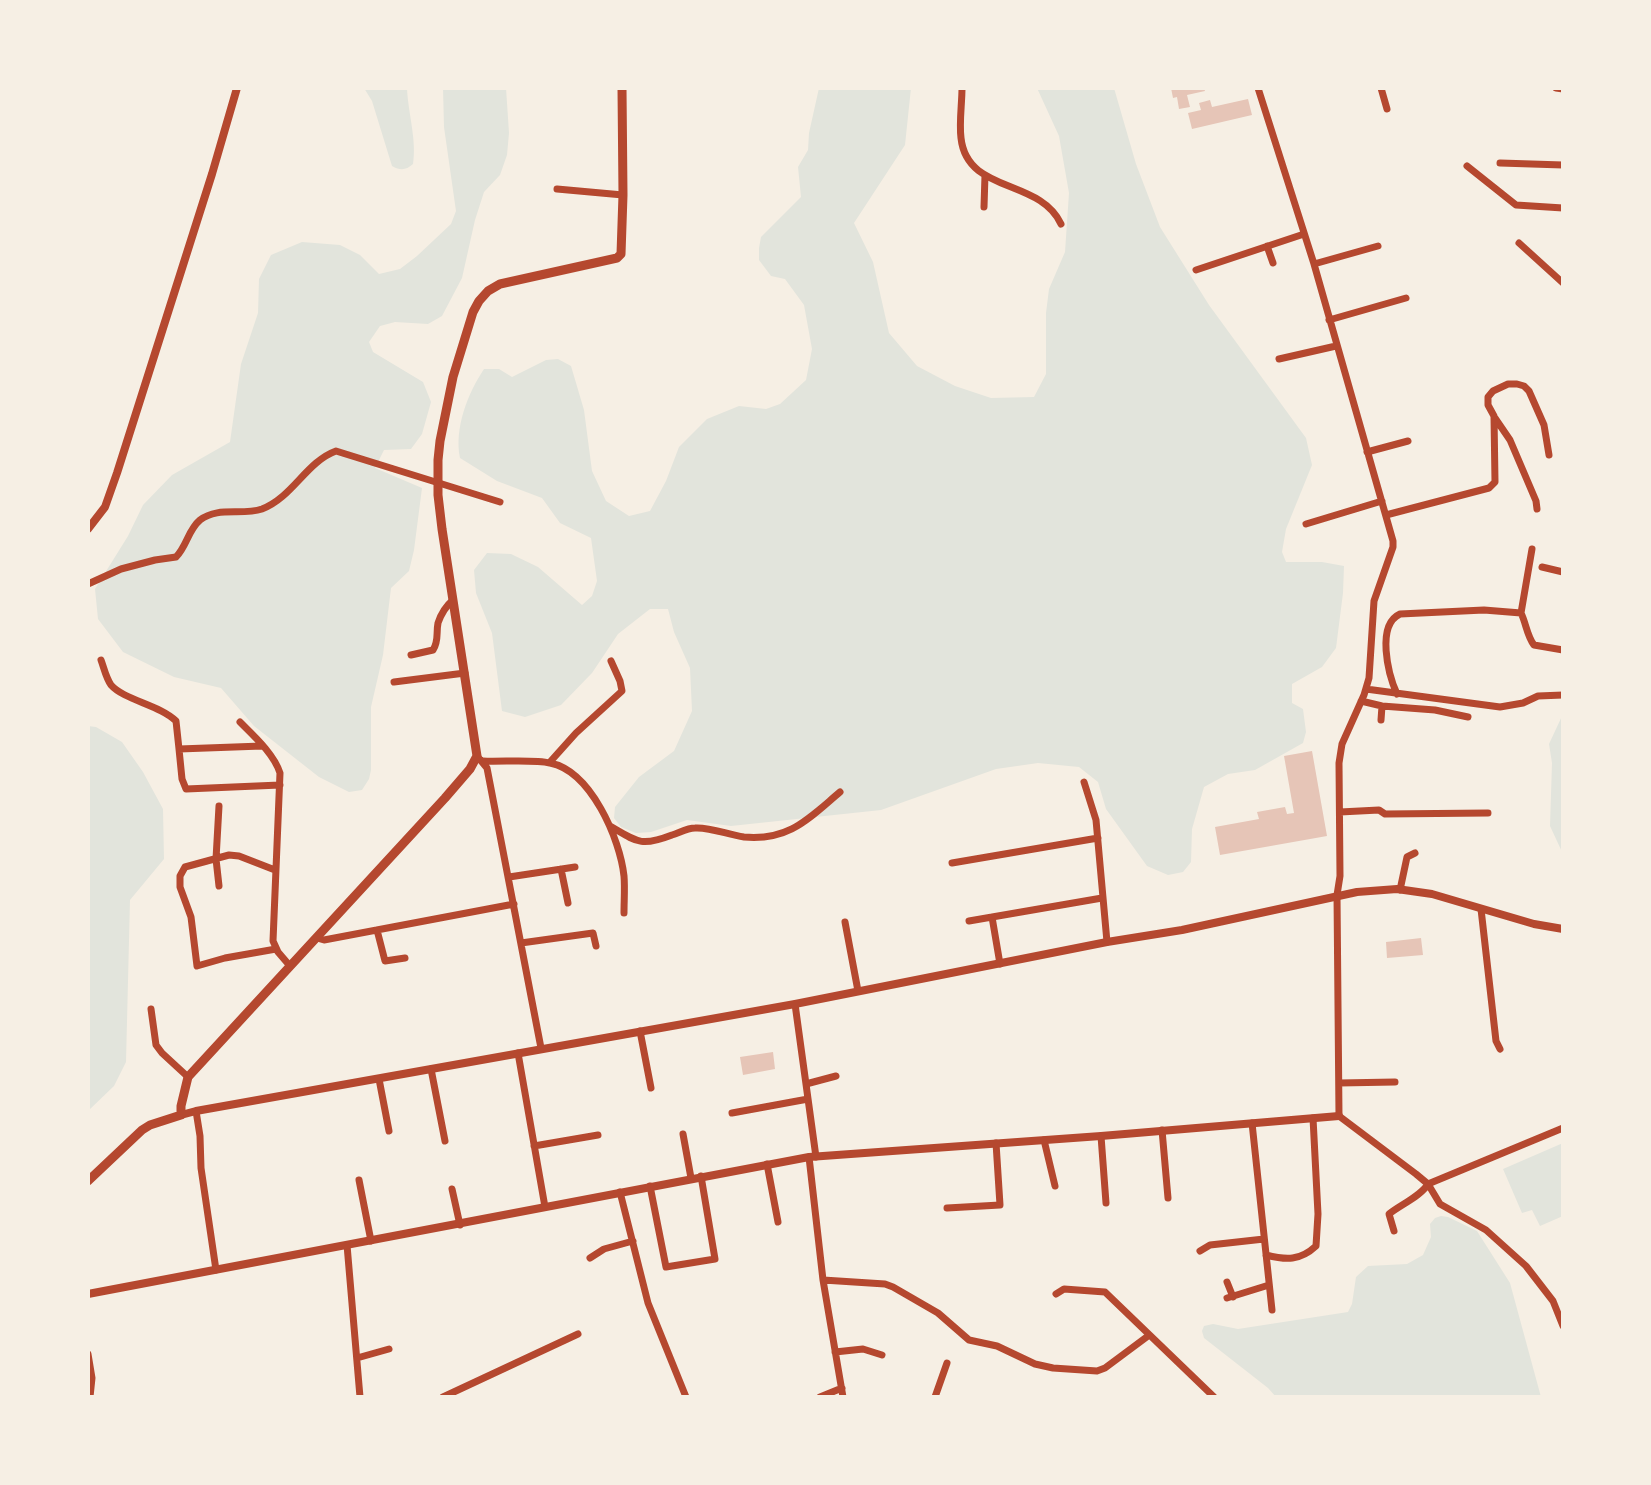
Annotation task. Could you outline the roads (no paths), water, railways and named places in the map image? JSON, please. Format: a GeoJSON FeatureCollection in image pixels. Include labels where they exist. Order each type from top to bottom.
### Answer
{"type":"FeatureCollection","features":[{"type":"Feature","properties":{"kind":"main road"},"geometry":{"type":"LineString","coordinates":[[88,1181],[146,1127],[181,1115],[188,1077],[480,759],[438,495],[438,460],[453,377],[473,312],[484,295],[500,284],[617,258],[621,254],[622,88]]}},
{"type":"Feature","properties":{"kind":"street"},"geometry":{"type":"LineString","coordinates":[[88,529],[105,507],[117,473],[237,88]]}},
{"type":"Feature","properties":{"kind":"street"},"geometry":{"type":"LineString","coordinates":[[962,88],[961,138],[973,165],[993,180],[1038,197],[1050,205],[1061,224]]}},
{"type":"Feature","properties":{"kind":"street"},"geometry":{"type":"LineString","coordinates":[[1258,88],[1314,264],[1393,547],[1374,601],[1369,678],[1340,754],[1340,876],[1337,895],[1339,1116]]}},
{"type":"Feature","properties":{"kind":"street"},"geometry":{"type":"LineString","coordinates":[[1381,88],[1387,109]]}},
{"type":"Feature","properties":{"kind":"street"},"geometry":{"type":"LineString","coordinates":[[1556,88],[1563,89]]}},
{"type":"Feature","properties":{"kind":"street"},"geometry":{"type":"LineString","coordinates":[[1500,163],[1563,165]]}},
{"type":"Feature","properties":{"kind":"street"},"geometry":{"type":"LineString","coordinates":[[1467,166],[1516,205],[1563,208]]}},
{"type":"Feature","properties":{"kind":"street"},"geometry":{"type":"LineString","coordinates":[[984,207],[985,175]]}},
{"type":"Feature","properties":{"kind":"street"},"geometry":{"type":"LineString","coordinates":[[557,189],[623,195]]}},
{"type":"Feature","properties":{"kind":"street"},"geometry":{"type":"LineString","coordinates":[[1196,270],[1304,234]]}},
{"type":"Feature","properties":{"kind":"street"},"geometry":{"type":"LineString","coordinates":[[1519,243],[1563,283]]}},
{"type":"Feature","properties":{"kind":"street"},"geometry":{"type":"LineString","coordinates":[[1267,246],[1273,263]]}},
{"type":"Feature","properties":{"kind":"street"},"geometry":{"type":"LineString","coordinates":[[1314,264],[1378,246]]}},
{"type":"Feature","properties":{"kind":"street"},"geometry":{"type":"LineString","coordinates":[[1329,320],[1406,298]]}},
{"type":"Feature","properties":{"kind":"street"},"geometry":{"type":"LineString","coordinates":[[1279,359],[1336,346]]}},
{"type":"Feature","properties":{"kind":"street"},"geometry":{"type":"LineString","coordinates":[[1537,509],[1510,440],[1488,405],[1489,395],[1508,384],[1524,386],[1529,391],[1544,425],[1549,455]]}},
{"type":"Feature","properties":{"kind":"street"},"geometry":{"type":"LineString","coordinates":[[1386,515],[1489,488],[1495,482],[1494,416]]}},
{"type":"Feature","properties":{"kind":"street"},"geometry":{"type":"LineString","coordinates":[[1367,452],[1408,441]]}},
{"type":"Feature","properties":{"kind":"street"},"geometry":{"type":"LineString","coordinates":[[88,584],[121,569],[176,557],[194,527],[206,516],[267,506],[294,487],[332,452],[341,451],[500,502]]}},
{"type":"Feature","properties":{"kind":"street"},"geometry":{"type":"LineString","coordinates":[[1306,524],[1382,501]]}},
{"type":"Feature","properties":{"kind":"street"},"geometry":{"type":"LineString","coordinates":[[1532,549],[1521,613],[1534,645],[1563,650]]}},
{"type":"Feature","properties":{"kind":"street"},"geometry":{"type":"LineString","coordinates":[[1542,567],[1563,572]]}},
{"type":"Feature","properties":{"kind":"street"},"geometry":{"type":"LineString","coordinates":[[411,655],[430,652],[435,647],[439,620],[445,607],[453,600]]}},
{"type":"Feature","properties":{"kind":"street"},"geometry":{"type":"LineString","coordinates":[[1397,694],[1388,667],[1386,648],[1388,628],[1395,616],[1484,610],[1521,613]]}},
{"type":"Feature","properties":{"kind":"street"},"geometry":{"type":"LineString","coordinates":[[101,660],[111,685],[176,721],[182,779],[186,789],[280,785]]}},
{"type":"Feature","properties":{"kind":"street"},"geometry":{"type":"LineString","coordinates":[[550,762],[622,691],[611,661]]}},
{"type":"Feature","properties":{"kind":"street"},"geometry":{"type":"LineString","coordinates":[[394,682],[465,673]]}},
{"type":"Feature","properties":{"kind":"street"},"geometry":{"type":"LineString","coordinates":[[1366,689],[1500,707],[1523,703],[1538,696],[1563,695]]}},
{"type":"Feature","properties":{"kind":"street"},"geometry":{"type":"LineString","coordinates":[[117,701],[119,690]]}},
{"type":"Feature","properties":{"kind":"street"},"geometry":{"type":"LineString","coordinates":[[1361,701],[1468,717]]}},
{"type":"Feature","properties":{"kind":"street"},"geometry":{"type":"LineString","coordinates":[[1381,720],[1382,706]]}},
{"type":"Feature","properties":{"kind":"street"},"geometry":{"type":"LineString","coordinates":[[240,722],[278,765],[280,773],[273,941],[290,966]]}},
{"type":"Feature","properties":{"kind":"street"},"geometry":{"type":"LineString","coordinates":[[179,749],[262,746]]}},
{"type":"Feature","properties":{"kind":"street"},"geometry":{"type":"LineString","coordinates":[[480,759],[550,762],[575,775],[601,808],[610,826],[624,874],[624,913]]}},
{"type":"Feature","properties":{"kind":"street"},"geometry":{"type":"LineString","coordinates":[[480,759],[487,768],[541,1048]]}},
{"type":"Feature","properties":{"kind":"street"},"geometry":{"type":"LineString","coordinates":[[1084,782],[1096,820],[1107,942]]}},
{"type":"Feature","properties":{"kind":"street"},"geometry":{"type":"LineString","coordinates":[[610,826],[635,841],[652,843],[695,828],[743,837],[775,835],[804,823],[840,792]]}},
{"type":"Feature","properties":{"kind":"street"},"geometry":{"type":"LineString","coordinates":[[219,806],[216,859],[219,886]]}},
{"type":"Feature","properties":{"kind":"street"},"geometry":{"type":"LineString","coordinates":[[1340,812],[1488,813]]}},
{"type":"Feature","properties":{"kind":"street"},"geometry":{"type":"LineString","coordinates":[[952,863],[1098,838]]}},
{"type":"Feature","properties":{"kind":"street"},"geometry":{"type":"LineString","coordinates":[[1400,890],[1407,857],[1415,853]]}},
{"type":"Feature","properties":{"kind":"street"},"geometry":{"type":"LineString","coordinates":[[275,870],[229,855],[185,867],[179,880],[191,917],[195,965],[276,949]]}},
{"type":"Feature","properties":{"kind":"street"},"geometry":{"type":"LineString","coordinates":[[509,877],[575,867]]}},
{"type":"Feature","properties":{"kind":"street"},"geometry":{"type":"LineString","coordinates":[[561,869],[568,903]]}},
{"type":"Feature","properties":{"kind":"street"},"geometry":{"type":"LineString","coordinates":[[181,1115],[795,1004],[1182,930],[1357,892],[1400,890],[1432,894],[1534,924],[1563,929]]}},
{"type":"Feature","properties":{"kind":"street"},"geometry":{"type":"LineString","coordinates":[[969,921],[1102,898]]}},
{"type":"Feature","properties":{"kind":"street"},"geometry":{"type":"LineString","coordinates":[[317,938],[324,940],[514,904]]}},
{"type":"Feature","properties":{"kind":"street"},"geometry":{"type":"LineString","coordinates":[[1481,909],[1494,1028],[1500,1049]]}},
{"type":"Feature","properties":{"kind":"street"},"geometry":{"type":"LineString","coordinates":[[992,917],[1000,964]]}},
{"type":"Feature","properties":{"kind":"street"},"geometry":{"type":"LineString","coordinates":[[845,922],[858,991]]}},
{"type":"Feature","properties":{"kind":"street"},"geometry":{"type":"LineString","coordinates":[[377,930],[385,961],[405,958]]}},
{"type":"Feature","properties":{"kind":"street"},"geometry":{"type":"LineString","coordinates":[[521,943],[593,933],[596,946]]}},
{"type":"Feature","properties":{"kind":"street"},"geometry":{"type":"LineString","coordinates":[[795,1004],[808,1099],[823,1280],[844,1395],[820,1397]]}},
{"type":"Feature","properties":{"kind":"street"},"geometry":{"type":"LineString","coordinates":[[151,1009],[156,1045],[188,1077]]}},
{"type":"Feature","properties":{"kind":"street"},"geometry":{"type":"LineString","coordinates":[[640,1031],[651,1088]]}},
{"type":"Feature","properties":{"kind":"street"},"geometry":{"type":"LineString","coordinates":[[518,1053],[545,1207]]}},
{"type":"Feature","properties":{"kind":"street"},"geometry":{"type":"LineString","coordinates":[[431,1069],[445,1141]]}},
{"type":"Feature","properties":{"kind":"street"},"geometry":{"type":"LineString","coordinates":[[806,1084],[836,1076]]}},
{"type":"Feature","properties":{"kind":"street"},"geometry":{"type":"LineString","coordinates":[[379,1079],[389,1131]]}},
{"type":"Feature","properties":{"kind":"street"},"geometry":{"type":"LineString","coordinates":[[1339,1083],[1395,1082]]}},
{"type":"Feature","properties":{"kind":"street"},"geometry":{"type":"LineString","coordinates":[[732,1113],[808,1099]]}},
{"type":"Feature","properties":{"kind":"street"},"geometry":{"type":"LineString","coordinates":[[196,1111],[216,1270]]}},
{"type":"Feature","properties":{"kind":"street"},"geometry":{"type":"LineString","coordinates":[[88,1294],[812,1157],[1339,1116],[1428,1184],[1440,1204],[1486,1230],[1526,1266],[1553,1301],[1563,1326]]}},
{"type":"Feature","properties":{"kind":"street"},"geometry":{"type":"LineString","coordinates":[[1266,1255],[1286,1260],[1310,1252],[1316,1246],[1318,1214],[1313,1118]]}},
{"type":"Feature","properties":{"kind":"street"},"geometry":{"type":"LineString","coordinates":[[1252,1123],[1272,1310]]}},
{"type":"Feature","properties":{"kind":"street"},"geometry":{"type":"LineString","coordinates":[[1394,1231],[1389,1214],[1423,1192],[1428,1184],[1563,1128]]}},
{"type":"Feature","properties":{"kind":"street"},"geometry":{"type":"LineString","coordinates":[[1162,1130],[1168,1198]]}},
{"type":"Feature","properties":{"kind":"street"},"geometry":{"type":"LineString","coordinates":[[650,1186],[666,1267],[715,1259],[683,1134]]}},
{"type":"Feature","properties":{"kind":"street"},"geometry":{"type":"LineString","coordinates":[[534,1146],[598,1135]]}},
{"type":"Feature","properties":{"kind":"street"},"geometry":{"type":"LineString","coordinates":[[1101,1136],[1106,1203]]}},
{"type":"Feature","properties":{"kind":"street"},"geometry":{"type":"LineString","coordinates":[[1044,1140],[1055,1186]]}},
{"type":"Feature","properties":{"kind":"street"},"geometry":{"type":"LineString","coordinates":[[947,1208],[1000,1205],[996,1143]]}},
{"type":"Feature","properties":{"kind":"street"},"geometry":{"type":"LineString","coordinates":[[767,1164],[778,1222]]}},
{"type":"Feature","properties":{"kind":"street"},"geometry":{"type":"LineString","coordinates":[[359,1180],[371,1241]]}},
{"type":"Feature","properties":{"kind":"street"},"geometry":{"type":"LineString","coordinates":[[452,1189],[460,1225]]}},
{"type":"Feature","properties":{"kind":"street"},"geometry":{"type":"LineString","coordinates":[[620,1192],[648,1303],[686,1397]]}},
{"type":"Feature","properties":{"kind":"street"},"geometry":{"type":"LineString","coordinates":[[1200,1251],[1210,1245],[1264,1239]]}},
{"type":"Feature","properties":{"kind":"street"},"geometry":{"type":"LineString","coordinates":[[590,1258],[604,1249],[633,1241]]}},
{"type":"Feature","properties":{"kind":"street"},"geometry":{"type":"LineString","coordinates":[[347,1245],[360,1397]]}},
{"type":"Feature","properties":{"kind":"street"},"geometry":{"type":"LineString","coordinates":[[823,1280],[893,1287],[938,1313],[969,1340],[997,1346],[1035,1364],[1053,1368],[1097,1371],[1148,1336]]}},
{"type":"Feature","properties":{"kind":"street"},"geometry":{"type":"LineString","coordinates":[[1227,1282],[1230,1298],[1269,1285]]}},
{"type":"Feature","properties":{"kind":"street"},"geometry":{"type":"LineString","coordinates":[[1056,1294],[1064,1289],[1105,1292],[1214,1397]]}},
{"type":"Feature","properties":{"kind":"street"},"geometry":{"type":"LineString","coordinates":[[443,1397],[578,1334]]}},
{"type":"Feature","properties":{"kind":"street"},"geometry":{"type":"LineString","coordinates":[[357,1358],[389,1349]]}},
{"type":"Feature","properties":{"kind":"street"},"geometry":{"type":"LineString","coordinates":[[835,1352],[863,1349],[882,1355]]}},
{"type":"Feature","properties":{"kind":"street"},"geometry":{"type":"LineString","coordinates":[[88,1354],[92,1378],[90,1397]]}},
{"type":"Feature","properties":{"kind":"street"},"geometry":{"type":"LineString","coordinates":[[935,1397],[947,1363]]}}]}
